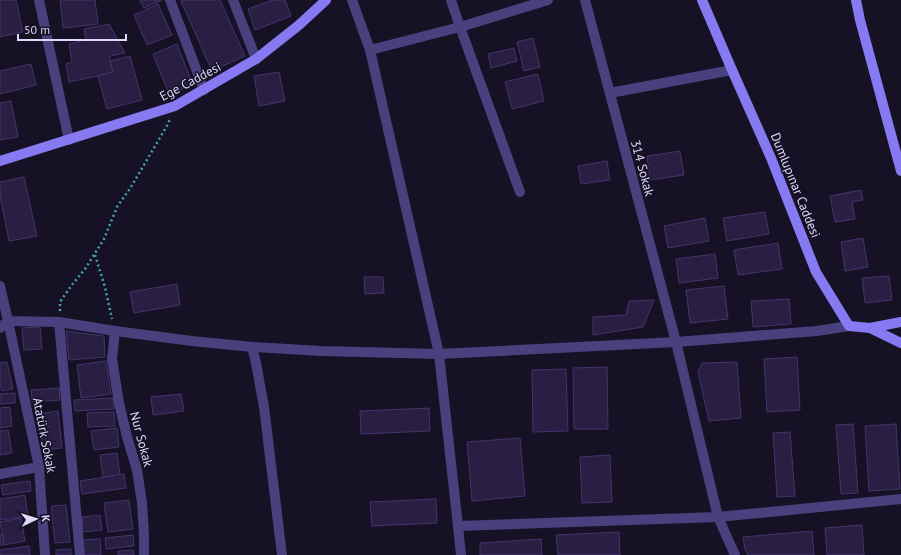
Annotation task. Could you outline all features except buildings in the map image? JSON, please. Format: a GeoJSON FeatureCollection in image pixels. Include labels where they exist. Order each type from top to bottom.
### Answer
{"type":"FeatureCollection","features":[{"type":"Feature","properties":{"kind":"street"},"geometry":{"type":"LineString","coordinates":[[39,0],[69,140]]}},
{"type":"Feature","properties":{"kind":"street"},"geometry":{"type":"LineString","coordinates":[[170,0],[204,90]]}},
{"type":"Feature","properties":{"kind":"street"},"geometry":{"type":"LineString","coordinates":[[233,0],[256,59]]}},
{"type":"Feature","properties":{"kind":"street","name":"Ege Caddesi"},"geometry":{"type":"LineString","coordinates":[[0,162],[175,106],[256,59],[299,25],[326,0]]}},
{"type":"Feature","properties":{"kind":"street"},"geometry":{"type":"LineString","coordinates":[[352,0],[370,50],[439,354],[461,555]]}},
{"type":"Feature","properties":{"kind":"street"},"geometry":{"type":"LineString","coordinates":[[451,0],[520,192]]}},
{"type":"Feature","properties":{"kind":"street"},"geometry":{"type":"LineString","coordinates":[[370,50],[460,27],[548,0]]}},
{"type":"Feature","properties":{"kind":"street","name":"314 Sokak"},"geometry":{"type":"LineString","coordinates":[[585,0],[676,342],[718,517],[735,555]]}},
{"type":"Feature","properties":{"kind":"street","name":"Dumlupınar Caddesi"},"geometry":{"type":"LineString","coordinates":[[702,0],[772,158],[816,272],[849,326]]}},
{"type":"Feature","properties":{"kind":"street"},"geometry":{"type":"LineString","coordinates":[[856,0],[860,20],[901,171]]}},
{"type":"Feature","properties":{"kind":"street"},"geometry":{"type":"LineString","coordinates":[[610,93],[732,70]]}},
{"type":"Feature","properties":{"kind":"street","name":"Atatürk Sokak"},"geometry":{"type":"LineString","coordinates":[[0,286],[4,325],[39,467],[45,555]]}},
{"type":"Feature","properties":{"kind":"street"},"geometry":{"type":"LineString","coordinates":[[4,325],[59,322],[192,341],[252,347],[321,351],[439,354],[676,342],[817,331],[849,326],[870,328],[901,322]]}},
{"type":"Feature","properties":{"kind":"street"},"geometry":{"type":"LineString","coordinates":[[59,322],[80,555]]}},
{"type":"Feature","properties":{"kind":"street"},"geometry":{"type":"LineString","coordinates":[[870,328],[901,343]]}},
{"type":"Feature","properties":{"kind":"street","name":"Nur Sokak"},"geometry":{"type":"LineString","coordinates":[[115,331],[112,359],[119,403],[137,470],[143,509],[144,555]]}},
{"type":"Feature","properties":{"kind":"street"},"geometry":{"type":"LineString","coordinates":[[252,347],[264,407],[282,555]]}},
{"type":"Feature","properties":{"kind":"street"},"geometry":{"type":"LineString","coordinates":[[0,474],[39,467]]}},
{"type":"Feature","properties":{"kind":"street"},"geometry":{"type":"LineString","coordinates":[[458,526],[718,517],[901,499]]}},
{"type":"Feature","properties":{"kind":"path"},"geometry":{"type":"LineString","coordinates":[[59,322],[60,302],[85,269],[104,239],[117,207],[131,187],[168,124],[175,106]]}},
{"type":"Feature","properties":{"kind":"path"},"geometry":{"type":"LineString","coordinates":[[94,254],[105,287],[115,331]]}}]}
